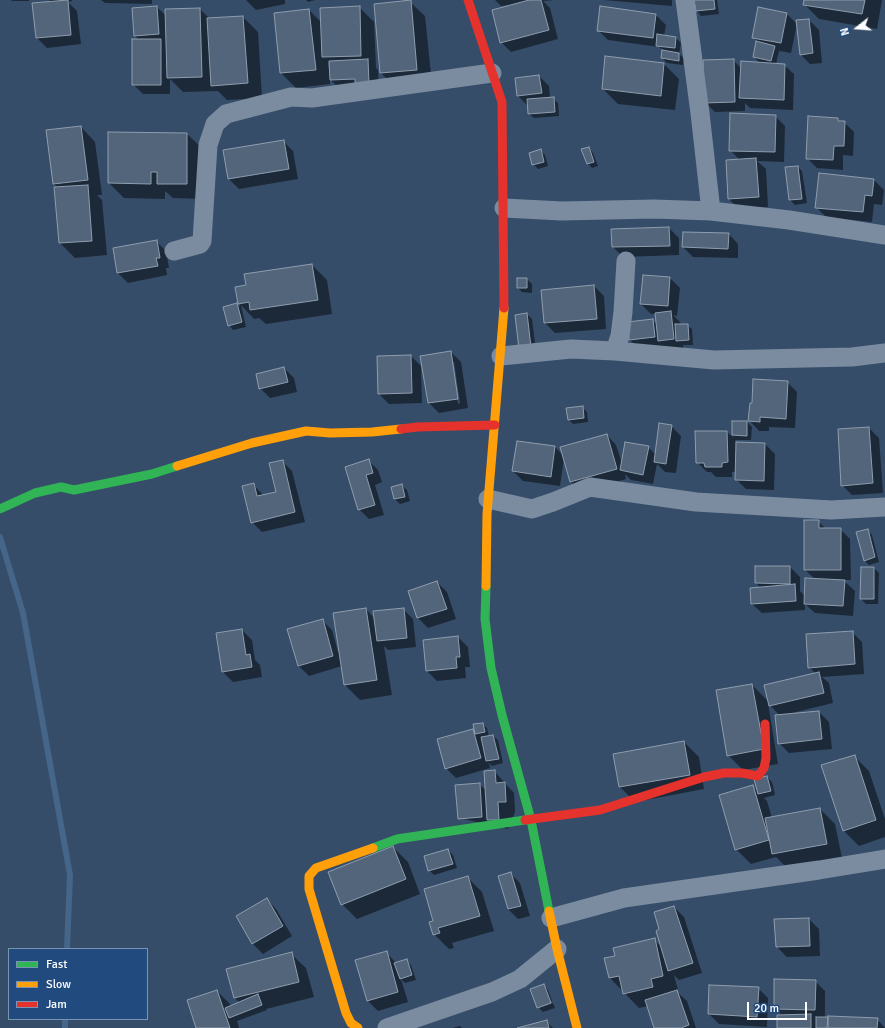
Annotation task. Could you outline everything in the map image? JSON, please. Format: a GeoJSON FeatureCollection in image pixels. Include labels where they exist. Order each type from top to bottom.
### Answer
{"type":"FeatureCollection","features":[{"type":"Feature","properties":{"kind":"street"},"geometry":{"type":"LineString","coordinates":[[468,0],[502,102],[505,301],[488,499],[485,619],[491,668],[502,715],[531,820],[557,949],[577,1028]]}},
{"type":"Feature","properties":{"kind":"street"},"geometry":{"type":"LineString","coordinates":[[686,0],[711,210]]}},
{"type":"Feature","properties":{"kind":"street"},"geometry":{"type":"LineString","coordinates":[[174,251],[200,244],[202,241],[208,145],[215,124],[226,114],[291,97],[312,98],[492,73]]}},
{"type":"Feature","properties":{"kind":"street"},"geometry":{"type":"LineString","coordinates":[[504,208],[562,211],[654,209],[711,210],[885,235]]}},
{"type":"Feature","properties":{"kind":"street"},"geometry":{"type":"LineString","coordinates":[[616,351],[620,336],[623,312],[626,261]]}},
{"type":"Feature","properties":{"kind":"street"},"geometry":{"type":"LineString","coordinates":[[501,356],[571,349],[616,351],[714,360],[852,357],[885,353]]}},
{"type":"Feature","properties":{"kind":"street"},"geometry":{"type":"LineString","coordinates":[[0,509],[35,493],[61,487],[74,490],[152,474],[252,443],[306,431],[330,433],[372,432],[417,427],[495,425]]}},
{"type":"Feature","properties":{"kind":"street"},"geometry":{"type":"LineString","coordinates":[[488,499],[532,509],[590,487],[696,502],[831,510],[885,508]]}},
{"type":"Feature","properties":{"kind":"street"},"geometry":{"type":"LineString","coordinates":[[354,1027],[346,1013],[309,889],[310,876],[316,868],[398,839],[600,810],[704,777],[724,773],[742,773],[758,776],[764,768],[766,758],[765,724]]}},
{"type":"Feature","properties":{"kind":"street"},"geometry":{"type":"LineString","coordinates":[[551,918],[624,898],[885,859]]}},
{"type":"Feature","properties":{"kind":"street"},"geometry":{"type":"LineString","coordinates":[[387,1028],[492,992],[520,979],[557,949]]}},
{"type":"Feature","properties":{"kind":"building"},"geometry":{"type":"Polygon","coordinates":[[[68,0],[71,35],[36,38],[32,3],[68,0]]]}},
{"type":"Feature","properties":{"kind":"building"},"geometry":{"type":"Polygon","coordinates":[[[411,0],[417,70],[380,73],[374,4],[411,0]]]}},
{"type":"Feature","properties":{"kind":"building"},"geometry":{"type":"Polygon","coordinates":[[[529,0],[541,0],[549,30],[500,43],[492,10],[529,0]]]}},
{"type":"Feature","properties":{"kind":"building"},"geometry":{"type":"Polygon","coordinates":[[[694,0],[714,0],[715,9],[696,11],[694,0]]]}},
{"type":"Feature","properties":{"kind":"building"},"geometry":{"type":"Polygon","coordinates":[[[804,0],[865,0],[862,14],[803,5],[804,0]]]}},
{"type":"Feature","properties":{"kind":"building"},"geometry":{"type":"Polygon","coordinates":[[[157,6],[159,34],[134,36],[132,8],[157,6]]]}},
{"type":"Feature","properties":{"kind":"building"},"geometry":{"type":"Polygon","coordinates":[[[360,6],[361,56],[322,57],[320,8],[360,6]]]}},
{"type":"Feature","properties":{"kind":"building"},"geometry":{"type":"Polygon","coordinates":[[[600,6],[656,14],[653,38],[597,31],[600,6]]]}},
{"type":"Feature","properties":{"kind":"building"},"geometry":{"type":"Polygon","coordinates":[[[758,7],[787,13],[781,43],[752,38],[758,7]]]}},
{"type":"Feature","properties":{"kind":"building"},"geometry":{"type":"Polygon","coordinates":[[[200,8],[202,77],[167,78],[165,9],[200,8]]]}},
{"type":"Feature","properties":{"kind":"building"},"geometry":{"type":"Polygon","coordinates":[[[309,9],[316,70],[280,73],[274,13],[309,9]]]}},
{"type":"Feature","properties":{"kind":"building"},"geometry":{"type":"Polygon","coordinates":[[[243,16],[248,83],[211,86],[207,18],[243,16]]]}},
{"type":"Feature","properties":{"kind":"building"},"geometry":{"type":"Polygon","coordinates":[[[809,19],[813,53],[800,55],[796,20],[809,19]]]}},
{"type":"Feature","properties":{"kind":"building"},"geometry":{"type":"Polygon","coordinates":[[[657,34],[676,37],[675,48],[656,46],[657,34]]]}},
{"type":"Feature","properties":{"kind":"building"},"geometry":{"type":"Polygon","coordinates":[[[132,39],[161,39],[161,85],[132,85],[132,39]]]}},
{"type":"Feature","properties":{"kind":"building"},"geometry":{"type":"Polygon","coordinates":[[[756,41],[775,46],[771,61],[753,57],[756,41]]]}},
{"type":"Feature","properties":{"kind":"building"},"geometry":{"type":"Polygon","coordinates":[[[662,50],[679,53],[679,61],[661,58],[662,50]]]}},
{"type":"Feature","properties":{"kind":"building"},"geometry":{"type":"Polygon","coordinates":[[[605,56],[664,63],[661,96],[602,89],[605,56]]]}},
{"type":"Feature","properties":{"kind":"building"},"geometry":{"type":"Polygon","coordinates":[[[368,59],[369,84],[355,84],[355,79],[330,80],[329,61],[368,59]]]}},
{"type":"Feature","properties":{"kind":"building"},"geometry":{"type":"Polygon","coordinates":[[[734,59],[735,102],[704,103],[703,60],[734,59]]]}},
{"type":"Feature","properties":{"kind":"building"},"geometry":{"type":"Polygon","coordinates":[[[741,61],[785,64],[784,100],[739,98],[741,61]]]}},
{"type":"Feature","properties":{"kind":"building"},"geometry":{"type":"Polygon","coordinates":[[[539,75],[542,93],[517,96],[515,78],[539,75]]]}},
{"type":"Feature","properties":{"kind":"building"},"geometry":{"type":"Polygon","coordinates":[[[554,97],[555,112],[528,114],[527,99],[554,97]]]}},
{"type":"Feature","properties":{"kind":"building"},"geometry":{"type":"Polygon","coordinates":[[[730,113],[776,115],[775,152],[729,151],[730,113]]]}},
{"type":"Feature","properties":{"kind":"building"},"geometry":{"type":"Polygon","coordinates":[[[808,116],[838,118],[838,121],[845,121],[844,146],[834,146],[833,160],[806,159],[808,116]]]}},
{"type":"Feature","properties":{"kind":"building"},"geometry":{"type":"Polygon","coordinates":[[[81,126],[88,180],[53,184],[46,130],[81,126]]]}},
{"type":"Feature","properties":{"kind":"building"},"geometry":{"type":"Polygon","coordinates":[[[108,132],[187,133],[187,184],[157,184],[157,172],[151,172],[151,184],[108,183],[108,132]]]}},
{"type":"Feature","properties":{"kind":"building"},"geometry":{"type":"Polygon","coordinates":[[[284,140],[289,169],[228,179],[223,150],[284,140]]]}},
{"type":"Feature","properties":{"kind":"building"},"geometry":{"type":"Polygon","coordinates":[[[589,147],[594,162],[587,164],[581,149],[589,147]]]}},
{"type":"Feature","properties":{"kind":"building"},"geometry":{"type":"Polygon","coordinates":[[[541,149],[544,162],[532,165],[529,153],[541,149]]]}},
{"type":"Feature","properties":{"kind":"building"},"geometry":{"type":"Polygon","coordinates":[[[756,158],[759,197],[728,199],[726,160],[756,158]]]}},
{"type":"Feature","properties":{"kind":"building"},"geometry":{"type":"Polygon","coordinates":[[[798,166],[802,199],[789,200],[785,167],[798,166]]]}},
{"type":"Feature","properties":{"kind":"building"},"geometry":{"type":"Polygon","coordinates":[[[819,173],[874,179],[872,196],[865,195],[863,212],[815,208],[819,173]]]}},
{"type":"Feature","properties":{"kind":"building"},"geometry":{"type":"Polygon","coordinates":[[[88,185],[92,241],[59,243],[54,187],[88,185]]]}},
{"type":"Feature","properties":{"kind":"building"},"geometry":{"type":"Polygon","coordinates":[[[669,227],[670,246],[612,247],[611,229],[669,227]]]}},
{"type":"Feature","properties":{"kind":"building"},"geometry":{"type":"Polygon","coordinates":[[[683,232],[729,233],[728,249],[682,247],[683,232]]]}},
{"type":"Feature","properties":{"kind":"building"},"geometry":{"type":"Polygon","coordinates":[[[157,240],[160,258],[156,258],[158,266],[117,273],[113,248],[157,240]]]}},
{"type":"Feature","properties":{"kind":"building"},"geometry":{"type":"Polygon","coordinates":[[[312,264],[318,300],[250,310],[249,302],[238,304],[235,287],[246,285],[244,274],[312,264]]]}},
{"type":"Feature","properties":{"kind":"building"},"geometry":{"type":"Polygon","coordinates":[[[643,275],[670,277],[668,306],[640,304],[643,275]]]}},
{"type":"Feature","properties":{"kind":"building"},"geometry":{"type":"Polygon","coordinates":[[[517,278],[527,278],[527,288],[517,288],[517,278]]]}},
{"type":"Feature","properties":{"kind":"building"},"geometry":{"type":"Polygon","coordinates":[[[594,285],[597,319],[544,323],[541,290],[594,285]]]}},
{"type":"Feature","properties":{"kind":"building"},"geometry":{"type":"Polygon","coordinates":[[[237,303],[242,322],[228,326],[223,307],[237,303]]]}},
{"type":"Feature","properties":{"kind":"building"},"geometry":{"type":"Polygon","coordinates":[[[671,311],[674,339],[658,341],[655,313],[671,311]]]}},
{"type":"Feature","properties":{"kind":"building"},"geometry":{"type":"Polygon","coordinates":[[[527,313],[531,347],[519,349],[515,315],[527,313]]]}},
{"type":"Feature","properties":{"kind":"building"},"geometry":{"type":"Polygon","coordinates":[[[653,319],[655,337],[629,340],[627,322],[653,319]]]}},
{"type":"Feature","properties":{"kind":"building"},"geometry":{"type":"Polygon","coordinates":[[[675,324],[688,324],[689,340],[676,341],[675,324]]]}},
{"type":"Feature","properties":{"kind":"building"},"geometry":{"type":"Polygon","coordinates":[[[451,351],[458,399],[428,403],[420,356],[451,351]]]}},
{"type":"Feature","properties":{"kind":"building"},"geometry":{"type":"Polygon","coordinates":[[[411,355],[412,393],[378,394],[377,356],[411,355]]]}},
{"type":"Feature","properties":{"kind":"building"},"geometry":{"type":"Polygon","coordinates":[[[284,367],[288,382],[259,389],[256,374],[284,367]]]}},
{"type":"Feature","properties":{"kind":"building"},"geometry":{"type":"Polygon","coordinates":[[[753,379],[788,381],[786,419],[760,417],[760,422],[748,421],[750,403],[752,403],[753,379]]]}},
{"type":"Feature","properties":{"kind":"building"},"geometry":{"type":"Polygon","coordinates":[[[583,406],[584,418],[568,420],[566,408],[583,406]]]}},
{"type":"Feature","properties":{"kind":"building"},"geometry":{"type":"Polygon","coordinates":[[[732,421],[747,421],[747,436],[732,435],[732,421]]]}},
{"type":"Feature","properties":{"kind":"building"},"geometry":{"type":"Polygon","coordinates":[[[659,423],[672,425],[666,464],[654,462],[659,423]]]}},
{"type":"Feature","properties":{"kind":"building"},"geometry":{"type":"Polygon","coordinates":[[[869,427],[873,483],[841,486],[838,429],[869,427]]]}},
{"type":"Feature","properties":{"kind":"building"},"geometry":{"type":"Polygon","coordinates":[[[695,431],[727,431],[728,462],[722,463],[722,467],[705,467],[704,463],[696,463],[695,431]]]}},
{"type":"Feature","properties":{"kind":"building"},"geometry":{"type":"Polygon","coordinates":[[[607,434],[617,469],[570,482],[560,447],[607,434]]]}},
{"type":"Feature","properties":{"kind":"building"},"geometry":{"type":"Polygon","coordinates":[[[517,441],[555,446],[551,477],[512,471],[517,441]]]}},
{"type":"Feature","properties":{"kind":"building"},"geometry":{"type":"Polygon","coordinates":[[[625,442],[649,446],[643,475],[620,470],[625,442]]]}},
{"type":"Feature","properties":{"kind":"building"},"geometry":{"type":"Polygon","coordinates":[[[736,442],[765,443],[764,481],[735,480],[736,442]]]}},
{"type":"Feature","properties":{"kind":"building"},"geometry":{"type":"Polygon","coordinates":[[[369,459],[373,473],[366,475],[375,505],[358,510],[345,467],[369,459]]]}},
{"type":"Feature","properties":{"kind":"building"},"geometry":{"type":"Polygon","coordinates":[[[283,460],[295,512],[251,523],[242,486],[254,483],[257,496],[276,492],[269,463],[283,460]]]}},
{"type":"Feature","properties":{"kind":"building"},"geometry":{"type":"Polygon","coordinates":[[[402,484],[405,497],[394,499],[391,487],[402,484]]]}},
{"type":"Feature","properties":{"kind":"building"},"geometry":{"type":"Polygon","coordinates":[[[804,520],[819,520],[819,528],[841,528],[841,570],[804,570],[804,520]]]}},
{"type":"Feature","properties":{"kind":"building"},"geometry":{"type":"Polygon","coordinates":[[[868,529],[875,557],[864,561],[856,532],[868,529]]]}},
{"type":"Feature","properties":{"kind":"building"},"geometry":{"type":"Polygon","coordinates":[[[755,566],[790,566],[790,584],[755,583],[755,566]]]}},
{"type":"Feature","properties":{"kind":"building"},"geometry":{"type":"Polygon","coordinates":[[[861,567],[874,567],[874,599],[860,599],[861,567]]]}},
{"type":"Feature","properties":{"kind":"building"},"geometry":{"type":"Polygon","coordinates":[[[805,578],[845,580],[843,606],[804,604],[805,578]]]}},
{"type":"Feature","properties":{"kind":"building"},"geometry":{"type":"Polygon","coordinates":[[[437,581],[447,609],[417,618],[408,591],[437,581]]]}},
{"type":"Feature","properties":{"kind":"building"},"geometry":{"type":"Polygon","coordinates":[[[795,584],[796,601],[751,604],[750,588],[795,584]]]}},
{"type":"Feature","properties":{"kind":"building"},"geometry":{"type":"Polygon","coordinates":[[[366,608],[377,680],[344,685],[333,613],[366,608]]]}},
{"type":"Feature","properties":{"kind":"building"},"geometry":{"type":"Polygon","coordinates":[[[404,608],[407,638],[377,641],[373,611],[404,608]]]}},
{"type":"Feature","properties":{"kind":"building"},"geometry":{"type":"Polygon","coordinates":[[[323,619],[333,656],[298,666],[287,629],[323,619]]]}},
{"type":"Feature","properties":{"kind":"building"},"geometry":{"type":"Polygon","coordinates":[[[242,629],[246,655],[250,654],[252,667],[222,672],[216,633],[242,629]]]}},
{"type":"Feature","properties":{"kind":"building"},"geometry":{"type":"Polygon","coordinates":[[[853,631],[855,664],[808,668],[806,634],[853,631]]]}},
{"type":"Feature","properties":{"kind":"building"},"geometry":{"type":"Polygon","coordinates":[[[458,636],[460,657],[456,657],[457,668],[426,671],[423,640],[458,636]]]}},
{"type":"Feature","properties":{"kind":"building"},"geometry":{"type":"Polygon","coordinates":[[[819,672],[824,693],[769,706],[764,685],[819,672]]]}},
{"type":"Feature","properties":{"kind":"building"},"geometry":{"type":"Polygon","coordinates":[[[752,684],[764,749],[727,756],[716,690],[752,684]]]}},
{"type":"Feature","properties":{"kind":"building"},"geometry":{"type":"Polygon","coordinates":[[[819,711],[822,739],[778,744],[775,715],[819,711]]]}},
{"type":"Feature","properties":{"kind":"building"},"geometry":{"type":"Polygon","coordinates":[[[483,723],[485,732],[475,734],[473,724],[483,723]]]}},
{"type":"Feature","properties":{"kind":"building"},"geometry":{"type":"Polygon","coordinates":[[[473,729],[481,758],[445,769],[437,739],[473,729]]]}},
{"type":"Feature","properties":{"kind":"building"},"geometry":{"type":"Polygon","coordinates":[[[493,735],[499,759],[486,761],[481,737],[493,735]]]}},
{"type":"Feature","properties":{"kind":"building"},"geometry":{"type":"Polygon","coordinates":[[[684,741],[690,775],[619,787],[613,754],[684,741]]]}},
{"type":"Feature","properties":{"kind":"building"},"geometry":{"type":"Polygon","coordinates":[[[855,755],[876,820],[843,831],[821,765],[855,755]]]}},
{"type":"Feature","properties":{"kind":"building"},"geometry":{"type":"Polygon","coordinates":[[[495,770],[496,783],[505,782],[506,802],[498,802],[499,820],[487,820],[484,771],[495,770]]]}},
{"type":"Feature","properties":{"kind":"building"},"geometry":{"type":"Polygon","coordinates":[[[767,776],[771,791],[758,794],[754,779],[767,776]]]}},
{"type":"Feature","properties":{"kind":"building"},"geometry":{"type":"Polygon","coordinates":[[[480,783],[482,817],[458,819],[455,785],[480,783]]]}},
{"type":"Feature","properties":{"kind":"building"},"geometry":{"type":"Polygon","coordinates":[[[753,785],[769,840],[735,850],[719,795],[753,785]]]}},
{"type":"Feature","properties":{"kind":"building"},"geometry":{"type":"Polygon","coordinates":[[[820,808],[827,844],[772,854],[765,818],[820,808]]]}},
{"type":"Feature","properties":{"kind":"building"},"geometry":{"type":"Polygon","coordinates":[[[393,846],[406,879],[341,905],[328,872],[393,846]]]}},
{"type":"Feature","properties":{"kind":"building"},"geometry":{"type":"Polygon","coordinates":[[[448,849],[453,864],[428,871],[424,856],[448,849]]]}},
{"type":"Feature","properties":{"kind":"building"},"geometry":{"type":"Polygon","coordinates":[[[511,872],[521,906],[508,909],[498,876],[511,872]]]}},
{"type":"Feature","properties":{"kind":"building"},"geometry":{"type":"Polygon","coordinates":[[[468,876],[480,916],[438,928],[440,933],[433,935],[429,922],[433,921],[424,889],[468,876]]]}},
{"type":"Feature","properties":{"kind":"building"},"geometry":{"type":"Polygon","coordinates":[[[267,898],[283,926],[252,944],[236,916],[267,898]]]}},
{"type":"Feature","properties":{"kind":"building"},"geometry":{"type":"Polygon","coordinates":[[[674,906],[693,963],[668,971],[656,931],[659,929],[654,912],[674,906]]]}},
{"type":"Feature","properties":{"kind":"building"},"geometry":{"type":"Polygon","coordinates":[[[809,918],[810,946],[776,947],[774,919],[809,918]]]}},
{"type":"Feature","properties":{"kind":"building"},"geometry":{"type":"Polygon","coordinates":[[[655,938],[663,976],[651,979],[653,987],[623,994],[619,976],[609,978],[604,958],[615,956],[613,948],[655,938]]]}},
{"type":"Feature","properties":{"kind":"building"},"geometry":{"type":"Polygon","coordinates":[[[387,951],[398,992],[367,1001],[355,960],[387,951]]]}},
{"type":"Feature","properties":{"kind":"building"},"geometry":{"type":"Polygon","coordinates":[[[292,952],[299,982],[234,998],[226,969],[292,952]]]}},
{"type":"Feature","properties":{"kind":"building"},"geometry":{"type":"Polygon","coordinates":[[[407,959],[412,975],[400,979],[394,963],[407,959]]]}},
{"type":"Feature","properties":{"kind":"building"},"geometry":{"type":"Polygon","coordinates":[[[774,979],[816,980],[815,1010],[774,1009],[774,979]]]}},
{"type":"Feature","properties":{"kind":"building"},"geometry":{"type":"Polygon","coordinates":[[[544,984],[551,1003],[537,1008],[530,989],[544,984]]]}},
{"type":"Feature","properties":{"kind":"building"},"geometry":{"type":"Polygon","coordinates":[[[709,985],[759,987],[757,1017],[708,1014],[709,985]]]}},
{"type":"Feature","properties":{"kind":"building"},"geometry":{"type":"Polygon","coordinates":[[[217,990],[230,1028],[196,1028],[187,1000],[217,990]]]}},
{"type":"Feature","properties":{"kind":"building"},"geometry":{"type":"Polygon","coordinates":[[[677,990],[689,1025],[681,1028],[654,1028],[645,1000],[677,990]]]}},
{"type":"Feature","properties":{"kind":"building"},"geometry":{"type":"Polygon","coordinates":[[[258,994],[262,1005],[229,1018],[225,1008],[258,994]]]}},
{"type":"Feature","properties":{"kind":"building"},"geometry":{"type":"Polygon","coordinates":[[[811,1014],[811,1028],[777,1028],[777,1015],[811,1014]]]}},
{"type":"Feature","properties":{"kind":"building"},"geometry":{"type":"Polygon","coordinates":[[[828,1016],[878,1018],[877,1028],[828,1028],[828,1016]]]}},
{"type":"Feature","properties":{"kind":"building"},"geometry":{"type":"Polygon","coordinates":[[[816,1017],[828,1017],[827,1028],[816,1028],[816,1017]]]}},
{"type":"Feature","properties":{"kind":"building"},"geometry":{"type":"Polygon","coordinates":[[[547,1020],[549,1028],[517,1028],[547,1020]]]}},
{"type":"Feature","properties":{"kind":"waterway"},"geometry":{"type":"LineString","coordinates":[[0,537],[23,613],[70,875],[67,948]]}},
{"type":"Feature","properties":{"kind":"waterway"},"geometry":{"type":"LineString","coordinates":[[65,1020],[65,1028]]}},
{"type":"Feature","properties":{"kind":"traffic: fast"},"geometry":{"type":"LineString","coordinates":[[0,509],[35,493],[61,487],[74,490],[152,474],[177,466]]}},
{"type":"Feature","properties":{"kind":"traffic: fast"},"geometry":{"type":"LineString","coordinates":[[486,586],[485,619],[491,668],[502,715],[531,820],[549,911]]}},
{"type":"Feature","properties":{"kind":"traffic: fast"},"geometry":{"type":"LineString","coordinates":[[373,848],[397,839],[525,820]]}},
{"type":"Feature","properties":{"kind":"traffic: slow"},"geometry":{"type":"LineString","coordinates":[[486,586],[487,514],[504,308]]}},
{"type":"Feature","properties":{"kind":"traffic: slow"},"geometry":{"type":"LineString","coordinates":[[177,466],[252,443],[306,431],[330,433],[372,432],[401,429]]}},
{"type":"Feature","properties":{"kind":"traffic: slow"},"geometry":{"type":"LineString","coordinates":[[358,1028],[351,1023],[346,1013],[309,889],[309,876],[316,868],[373,848]]}},
{"type":"Feature","properties":{"kind":"traffic: slow"},"geometry":{"type":"LineString","coordinates":[[549,911],[577,1028]]}},
{"type":"Feature","properties":{"kind":"traffic: jam"},"geometry":{"type":"LineString","coordinates":[[468,0],[502,102],[504,308]]}},
{"type":"Feature","properties":{"kind":"traffic: jam"},"geometry":{"type":"LineString","coordinates":[[401,429],[417,427],[495,425]]}},
{"type":"Feature","properties":{"kind":"traffic: jam"},"geometry":{"type":"LineString","coordinates":[[525,820],[600,810],[704,777],[724,773],[742,773],[758,776],[764,768],[766,758],[765,724]]}}]}
